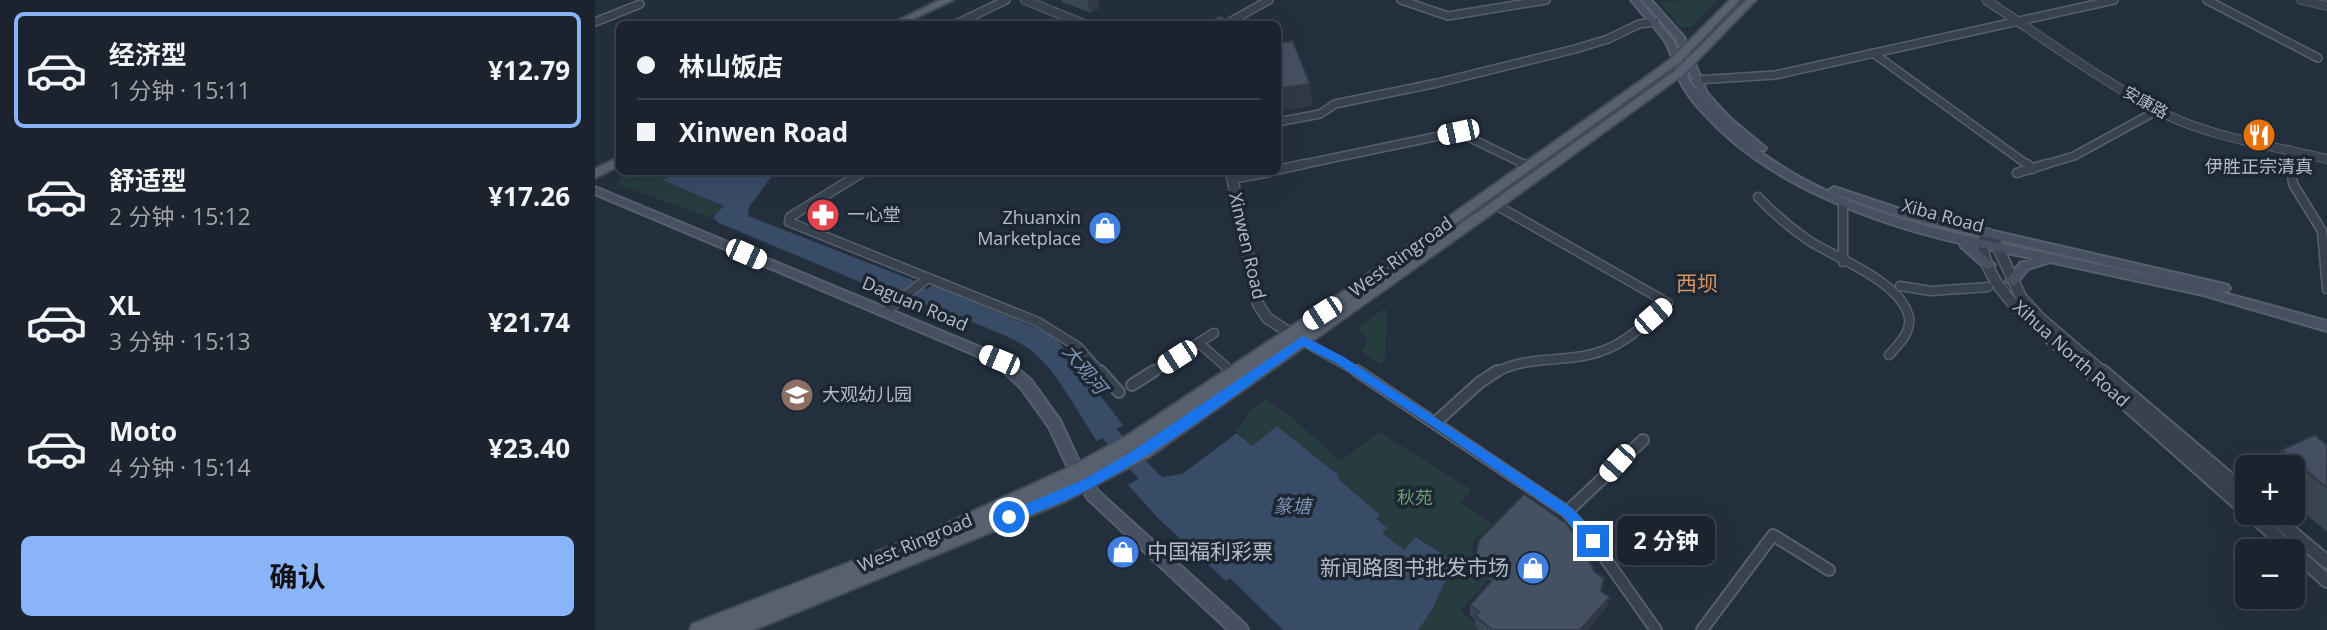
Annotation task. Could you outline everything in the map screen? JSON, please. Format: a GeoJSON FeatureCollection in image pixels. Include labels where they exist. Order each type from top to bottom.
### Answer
{"type":"FeatureCollection","features":[{"type":"Feature","properties":{"kind":"main road"},"geometry":{"type":"LineString","coordinates":[[902,21],[948,0]]}},
{"type":"Feature","properties":{"kind":"main road"},"geometry":{"type":"LineString","coordinates":[[913,21],[958,0]]}},
{"type":"Feature","properties":{"kind":"main road","name":"West Ringroad"},"geometry":{"type":"LineString","coordinates":[[733,630],[1082,478],[1139,446],[1296,337],[1496,205],[1681,60],[1735,0]]}},
{"type":"Feature","properties":{"kind":"main road","name":"West Ringroad"},"geometry":{"type":"LineString","coordinates":[[1139,446],[1233,373],[1296,337],[1528,166],[1681,60],[1691,61],[1751,0]]}},
{"type":"Feature","properties":{"kind":"main road","name":"Xiba Road"},"geometry":{"type":"LineString","coordinates":[[1639,1],[1680,37],[1681,60]]}},
{"type":"Feature","properties":{"kind":"main road","name":"Xiba Road"},"geometry":{"type":"LineString","coordinates":[[1639,1],[1681,60],[1693,97],[1741,144],[1786,174],[1843,202],[1899,223],[1945,236],[1984,239],[1998,248],[2203,291],[2327,326]]}},
{"type":"Feature","properties":{"kind":"main road","name":"Xiba Road"},"geometry":{"type":"LineString","coordinates":[[1691,61],[1696,80],[1712,106],[1751,141],[1810,178],[1870,204],[1984,239],[2192,279],[2327,318]]}},
{"type":"Feature","properties":{"kind":"main road"},"geometry":{"type":"LineString","coordinates":[[595,164],[616,154]]}},
{"type":"Feature","properties":{"kind":"main road"},"geometry":{"type":"LineString","coordinates":[[595,174],[616,164]]}},
{"type":"Feature","properties":{"kind":"main road","name":"Daguan Road"},"geometry":{"type":"LineString","coordinates":[[595,190],[999,360],[1026,384],[1055,424],[1082,478],[1104,506],[1240,630]]}},
{"type":"Feature","properties":{"kind":"main road"},"geometry":{"type":"LineString","coordinates":[[1945,236],[1974,249],[1989,265]]}},
{"type":"Feature","properties":{"kind":"main road"},"geometry":{"type":"LineString","coordinates":[[2012,281],[2024,266],[2053,260]]}},
{"type":"Feature","properties":{"kind":"main road","name":"West Ringroad"},"geometry":{"type":"LineString","coordinates":[[699,630],[1082,478]]}},
{"type":"Feature","properties":{"kind":"street"},"geometry":{"type":"LineString","coordinates":[[595,22],[640,4],[632,0]]}},
{"type":"Feature","properties":{"kind":"street"},"geometry":{"type":"LineString","coordinates":[[962,21],[1006,0]]}},
{"type":"Feature","properties":{"kind":"street"},"geometry":{"type":"LineString","coordinates":[[1025,0],[1077,21]]}},
{"type":"Feature","properties":{"kind":"street"},"geometry":{"type":"LineString","coordinates":[[1231,21],[1269,0]]}},
{"type":"Feature","properties":{"kind":"street"},"geometry":{"type":"LineString","coordinates":[[1401,0],[1448,16],[1546,0]]}},
{"type":"Feature","properties":{"kind":"street","name":"安康路"},"geometry":{"type":"LineString","coordinates":[[1986,0],[2158,110],[2193,125],[2327,159]]}},
{"type":"Feature","properties":{"kind":"street"},"geometry":{"type":"LineString","coordinates":[[1696,80],[1775,75],[2114,0]]}},
{"type":"Feature","properties":{"kind":"street"},"geometry":{"type":"LineString","coordinates":[[2207,0],[2318,58]]}},
{"type":"Feature","properties":{"kind":"street"},"geometry":{"type":"LineString","coordinates":[[2301,0],[2327,6]]}},
{"type":"Feature","properties":{"kind":"street"},"geometry":{"type":"LineString","coordinates":[[1281,121],[1320,114],[1335,104],[1437,83],[1575,49],[1608,39],[1639,24],[1655,22]]}},
{"type":"Feature","properties":{"kind":"street"},"geometry":{"type":"LineString","coordinates":[[1874,52],[2032,169]]}},
{"type":"Feature","properties":{"kind":"street"},"geometry":{"type":"LineString","coordinates":[[2017,173],[2074,156],[2158,110]]}},
{"type":"Feature","properties":{"kind":"street"},"geometry":{"type":"LineString","coordinates":[[1281,169],[1458,132],[1528,166]]}},
{"type":"Feature","properties":{"kind":"street"},"geometry":{"type":"LineString","coordinates":[[2289,150],[2294,184],[2322,231],[2327,289]]}},
{"type":"Feature","properties":{"kind":"street"},"geometry":{"type":"LineString","coordinates":[[858,175],[790,217],[789,222],[1038,322],[1078,347],[1119,392]]}},
{"type":"Feature","properties":{"kind":"street","name":"Xinwen Road"},"geometry":{"type":"LineString","coordinates":[[1232,175],[1258,304],[1268,317],[1296,337],[1340,360],[1436,422],[1567,512],[1593,541],[1655,630]]}},
{"type":"Feature","properties":{"kind":"street"},"geometry":{"type":"LineString","coordinates":[[1758,197],[1787,224],[1843,262],[1893,288],[1908,314],[1907,334],[1889,355]]}},
{"type":"Feature","properties":{"kind":"street"},"geometry":{"type":"LineString","coordinates":[[1843,202],[1843,262]]}},
{"type":"Feature","properties":{"kind":"street"},"geometry":{"type":"LineString","coordinates":[[1436,422],[1493,374],[1508,366],[1591,355],[1608,350],[1623,342],[1668,303],[1496,205]]}},
{"type":"Feature","properties":{"kind":"street","name":"Xihua North Road"},"geometry":{"type":"LineString","coordinates":[[1984,239],[1989,265],[2015,306],[2235,501]]}},
{"type":"Feature","properties":{"kind":"street","name":"Xihua North Road"},"geometry":{"type":"LineString","coordinates":[[1998,248],[2021,297],[2040,318],[2235,484]]}},
{"type":"Feature","properties":{"kind":"street"},"geometry":{"type":"LineString","coordinates":[[885,313],[928,278]]}},
{"type":"Feature","properties":{"kind":"street"},"geometry":{"type":"LineString","coordinates":[[1900,286],[1931,292],[1988,287]]}},
{"type":"Feature","properties":{"kind":"street"},"geometry":{"type":"LineString","coordinates":[[1132,385],[1214,333]]}},
{"type":"Feature","properties":{"kind":"street"},"geometry":{"type":"LineString","coordinates":[[1199,343],[1233,373]]}},
{"type":"Feature","properties":{"kind":"street"},"geometry":{"type":"LineString","coordinates":[[1567,512],[1582,502],[1617,463],[1643,440]]}},
{"type":"Feature","properties":{"kind":"street","name":"Xihua North Road"},"geometry":{"type":"LineString","coordinates":[[2263,525],[2327,581]]}},
{"type":"Feature","properties":{"kind":"street"},"geometry":{"type":"LineString","coordinates":[[2283,525],[2327,562]]}},
{"type":"Feature","properties":{"kind":"street"},"geometry":{"type":"LineString","coordinates":[[1702,630],[1773,535],[1829,570]]}},
{"type":"Feature","properties":{"kind":"green space"},"geometry":{"type":"Polygon","coordinates":[[[1719,0],[1691,27],[1680,27],[1659,1],[1719,0]]]}},
{"type":"Feature","properties":{"kind":"green space"},"geometry":{"type":"Polygon","coordinates":[[[622,175],[672,175],[663,179],[724,206],[714,219],[617,184],[622,175]]]}},
{"type":"Feature","properties":{"kind":"green space"},"geometry":{"type":"Polygon","coordinates":[[[1384,309],[1387,311],[1385,360],[1380,364],[1360,350],[1366,346],[1367,339],[1358,327],[1384,309]]]}},
{"type":"Feature","properties":{"kind":"green space","name":"秋苑"},"geometry":{"type":"Polygon","coordinates":[[[1265,400],[1283,410],[1341,461],[1379,432],[1472,490],[1461,503],[1492,524],[1473,542],[1473,563],[1489,579],[1460,611],[1483,630],[1418,630],[1432,610],[1450,559],[1417,537],[1404,550],[1382,533],[1376,519],[1380,515],[1277,426],[1252,446],[1235,429],[1242,424],[1248,412],[1265,400]]]}},
{"type":"Feature","properties":{"kind":"water"},"geometry":{"type":"Polygon","coordinates":[[[673,175],[773,175],[749,207],[748,216],[915,281],[896,297],[719,223],[714,219],[715,215],[724,206],[662,180],[673,175]]]}},
{"type":"Feature","properties":{"kind":"water"},"geometry":{"type":"Polygon","coordinates":[[[932,285],[1041,330],[1058,341],[1123,425],[1097,441],[1060,383],[1033,352],[993,330],[913,301],[932,285]]]}},
{"type":"Feature","properties":{"kind":"water","name":"篆塘"},"geometry":{"type":"Polygon","coordinates":[[[1277,426],[1339,476],[1337,478],[1380,515],[1376,519],[1387,528],[1382,533],[1404,550],[1416,537],[1450,559],[1452,566],[1432,610],[1418,630],[1283,630],[1230,578],[1226,581],[1159,519],[1128,485],[1153,470],[1163,477],[1182,474],[1237,433],[1252,446],[1277,426]]]}},
{"type":"Feature","properties":{"kind":"building"},"geometry":{"type":"Polygon","coordinates":[[[1219,16],[1232,21],[1210,21],[1219,16]]]}},
{"type":"Feature","properties":{"kind":"building"},"geometry":{"type":"Polygon","coordinates":[[[1293,41],[1310,84],[1281,88],[1281,42],[1293,41]]]}},
{"type":"Feature","properties":{"kind":"building"},"geometry":{"type":"Polygon","coordinates":[[[2315,435],[2327,445],[2327,488],[2305,470],[2305,455],[2287,455],[2281,450],[2315,435]]]}},
{"type":"Feature","properties":{"kind":"building","name":"新闻路图书批发市场"},"geometry":{"type":"Polygon","coordinates":[[[1524,494],[1566,523],[1575,534],[1595,572],[1604,578],[1601,591],[1610,597],[1580,630],[1492,630],[1475,616],[1479,612],[1470,605],[1497,575],[1480,562],[1476,553],[1479,540],[1524,494]]]}},
{"type":"Feature","properties":{"kind":"waterway","name":"大观河"},"geometry":{"type":"LineString","coordinates":[[888,279],[942,301]]}},
{"type":"Feature","properties":{"kind":"waterway","name":"大观河"},"geometry":{"type":"LineString","coordinates":[[1094,417],[1159,488]]}},
{"type":"Feature","properties":{"kind":"place","name":"伊胜正宗清真"},"geometry":{"type":"Point","coordinates":[2259,135]}},
{"type":"Feature","properties":{"kind":"place","name":"一心堂"},"geometry":{"type":"Point","coordinates":[823,215]}},
{"type":"Feature","properties":{"kind":"place","name":"Zhuanxin Marketplace"},"geometry":{"type":"Point","coordinates":[1105,228]}},
{"type":"Feature","properties":{"kind":"place","name":"大观幼儿园"},"geometry":{"type":"Point","coordinates":[797,395]}},
{"type":"Feature","properties":{"kind":"place","name":"中国福利彩票"},"geometry":{"type":"Point","coordinates":[1123,552]}},
{"type":"Feature","properties":{"kind":"place","name":"新闻路图书批发市场"},"geometry":{"type":"Point","coordinates":[1533,568]}},
{"type":"Feature","properties":{"kind":"district","name":"西坝"},"geometry":{"type":"Point","coordinates":[1697,284]}},
{"type":"Feature","properties":{"kind":"route"},"geometry":{"type":"LineString","coordinates":[[1009,517],[1111,472],[1177,430],[1303,341],[1340,360],[1436,422],[1567,512],[1593,541]]}}]}
